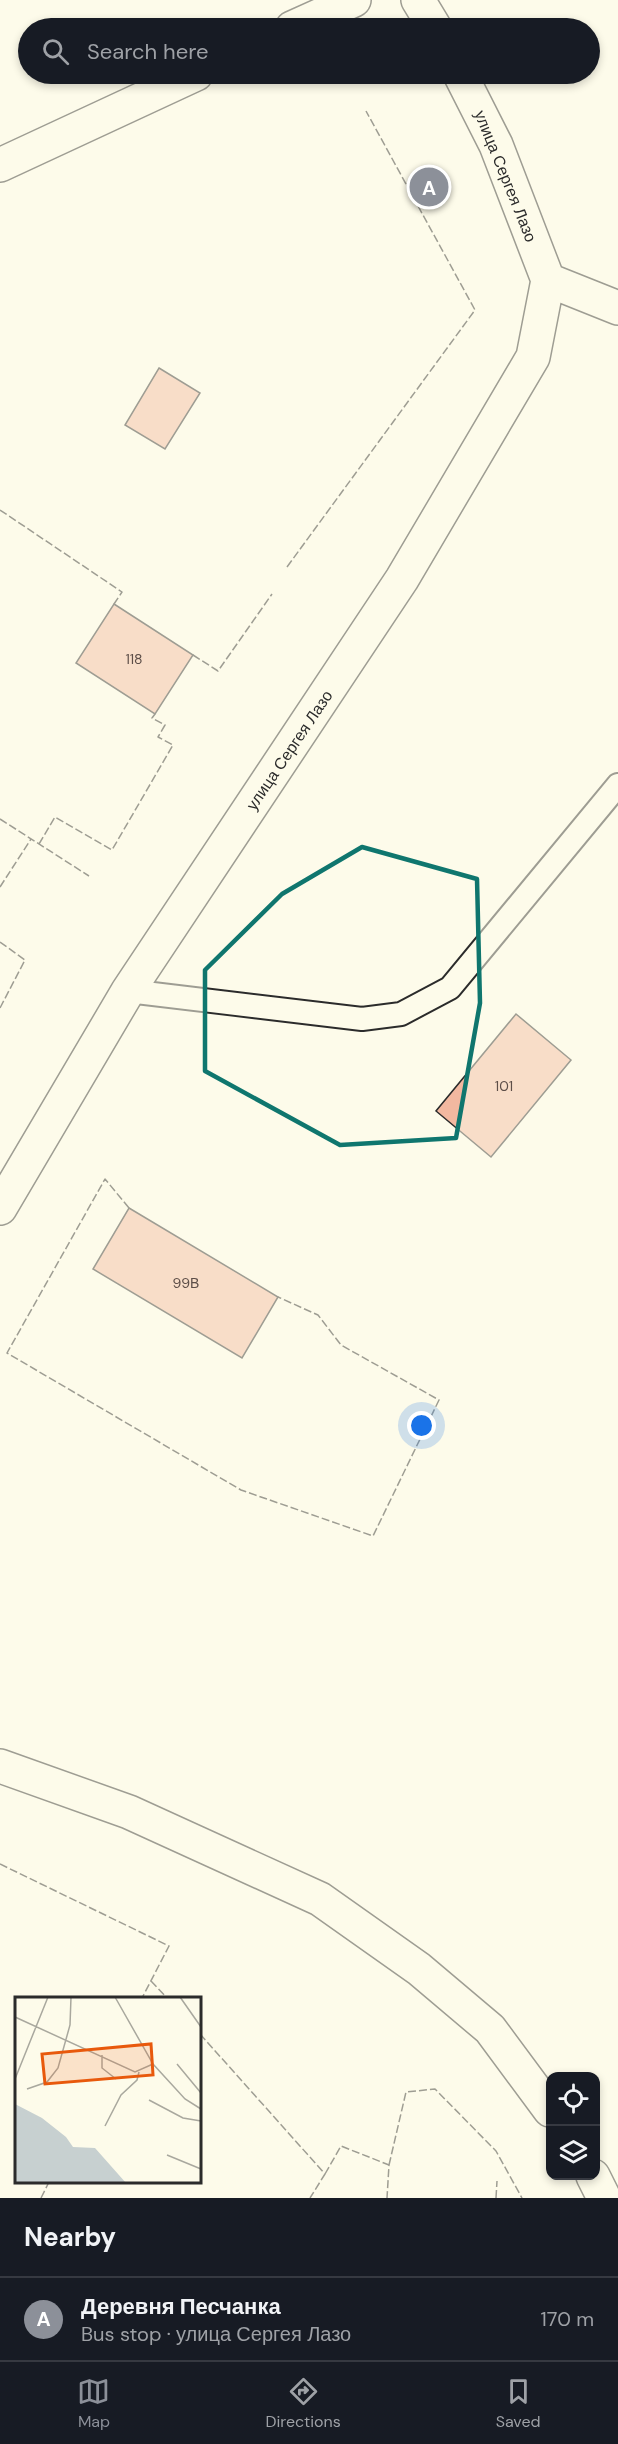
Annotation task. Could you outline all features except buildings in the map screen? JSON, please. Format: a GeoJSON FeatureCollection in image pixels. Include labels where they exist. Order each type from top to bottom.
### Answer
{"type":"FeatureCollection","features":[{"type":"Feature","properties":{"kind":"street"},"geometry":{"type":"LineString","coordinates":[[314,18],[354,0]]}},
{"type":"Feature","properties":{"kind":"street"},"geometry":{"type":"LineString","coordinates":[[418,0],[429,18]]}},
{"type":"Feature","properties":{"kind":"street"},"geometry":{"type":"LineString","coordinates":[[0,165],[174,84]]}},
{"type":"Feature","properties":{"kind":"street","name":"улица Сергея Лазо"},"geometry":{"type":"LineString","coordinates":[[0,1208],[128,991],[408,569],[533,357],[548,280],[496,146],[465,84]]}},
{"type":"Feature","properties":{"kind":"street"},"geometry":{"type":"LineString","coordinates":[[548,280],[618,308]]}},
{"type":"Feature","properties":{"kind":"street"},"geometry":{"type":"LineString","coordinates":[[0,1766],[129,1812],[320,1899],[419,1969],[490,2029],[546,2105]]}},
{"type":"Feature","properties":{"kind":"street"},"geometry":{"type":"LineString","coordinates":[[595,2180],[604,2198]]}},
{"type":"Feature","properties":{"kind":"lane"},"geometry":{"type":"LineString","coordinates":[[128,991],[362,1019],[401,1014],[450,988],[618,786]]}},
{"type":"Feature","properties":{"kind":"highlighted area"},"geometry":{"type":"Polygon","coordinates":[[[362,847],[477,879],[480,1003],[456,1138],[340,1145],[205,1071],[205,970],[282,894],[362,847]]]}},
{"type":"Feature","properties":{"kind":"fence"},"geometry":{"type":"LineString","coordinates":[[287,567],[475,310],[366,111]]}},
{"type":"Feature","properties":{"kind":"fence"},"geometry":{"type":"LineString","coordinates":[[0,510],[122,592],[114,604]]}},
{"type":"Feature","properties":{"kind":"fence"},"geometry":{"type":"LineString","coordinates":[[193,655],[218,671],[272,594]]}},
{"type":"Feature","properties":{"kind":"fence"},"geometry":{"type":"LineString","coordinates":[[39,844],[55,817],[112,850],[173,745],[158,737],[165,725],[152,718],[155,714]]}},
{"type":"Feature","properties":{"kind":"fence"},"geometry":{"type":"LineString","coordinates":[[0,819],[89,876]]}},
{"type":"Feature","properties":{"kind":"fence"},"geometry":{"type":"LineString","coordinates":[[0,887],[31,839]]}},
{"type":"Feature","properties":{"kind":"fence"},"geometry":{"type":"LineString","coordinates":[[0,942],[25,960],[0,1008]]}},
{"type":"Feature","properties":{"kind":"fence"},"geometry":{"type":"LineString","coordinates":[[129,1208],[105,1179],[7,1353],[241,1490],[373,1536],[439,1400],[341,1345],[318,1315],[278,1297]]}},
{"type":"Feature","properties":{"kind":"fence"},"geometry":{"type":"LineString","coordinates":[[0,1864],[169,1946],[143,1997]]}},
{"type":"Feature","properties":{"kind":"fence"},"geometry":{"type":"LineString","coordinates":[[151,1981],[166,1997]]}},
{"type":"Feature","properties":{"kind":"fence"},"geometry":{"type":"LineString","coordinates":[[201,2035],[325,2174],[310,2198]]}},
{"type":"Feature","properties":{"kind":"fence"},"geometry":{"type":"LineString","coordinates":[[389,2165],[406,2092],[435,2089],[496,2151],[522,2198]]}},
{"type":"Feature","properties":{"kind":"fence"},"geometry":{"type":"LineString","coordinates":[[325,2174],[341,2146],[389,2165],[387,2198]]}},
{"type":"Feature","properties":{"kind":"fence"},"geometry":{"type":"LineString","coordinates":[[496,2198],[497,2181]]}},
{"type":"Feature","properties":{"kind":"fence"},"geometry":{"type":"LineString","coordinates":[[41,2198],[48,2183]]}},
{"type":"Feature","properties":{"kind":"place","name":"Деревня Песчанка"},"geometry":{"type":"Point","coordinates":[429,187]}}]}
